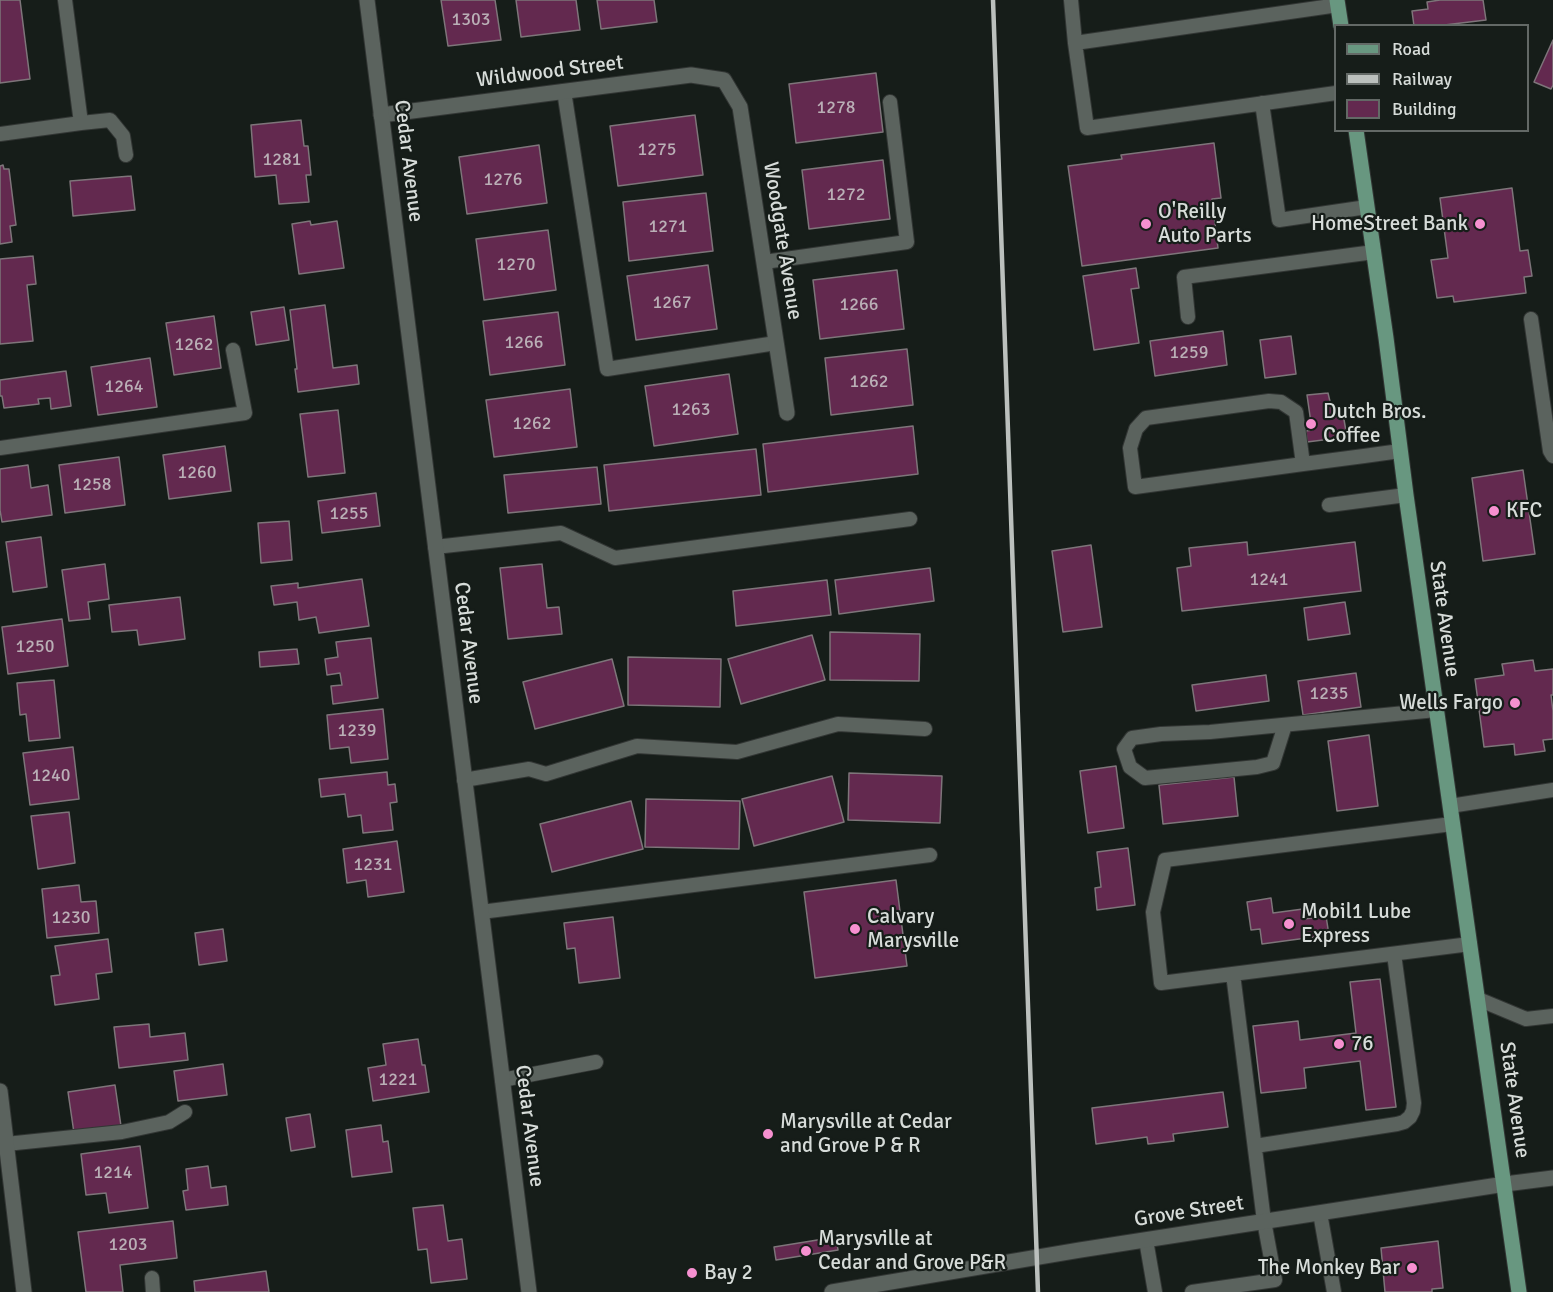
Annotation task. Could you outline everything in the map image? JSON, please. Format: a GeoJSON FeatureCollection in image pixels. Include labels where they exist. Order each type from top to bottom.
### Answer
{"type":"FeatureCollection","features":[{"type":"Feature","properties":{"kind":"main road"},"geometry":{"type":"LineString","coordinates":[[1338,3],[1341,24]]}},
{"type":"Feature","properties":{"kind":"main road","name":"State Avenue"},"geometry":{"type":"LineString","coordinates":[[1356,132],[1519,1292]]}},
{"type":"Feature","properties":{"kind":"street","name":"Cedar Avenue"},"geometry":{"type":"LineString","coordinates":[[367,0],[529,1292]]}},
{"type":"Feature","properties":{"kind":"street","name":"Wildwood Street"},"geometry":{"type":"LineString","coordinates":[[381,115],[691,75],[724,80]]}},
{"type":"Feature","properties":{"kind":"street","name":"Woodgate Avenue"},"geometry":{"type":"LineString","coordinates":[[724,80],[740,107],[787,413]]}},
{"type":"Feature","properties":{"kind":"street"},"geometry":{"type":"LineString","coordinates":[[0,1091],[24,1292]]}},
{"type":"Feature","properties":{"kind":"street","name":"Grove Street"},"geometry":{"type":"LineString","coordinates":[[832,1292],[1264,1221],[1553,1178]]}},
{"type":"Feature","properties":{"kind":"lane"},"geometry":{"type":"LineString","coordinates":[[65,0],[81,123]]}},
{"type":"Feature","properties":{"kind":"lane"},"geometry":{"type":"LineString","coordinates":[[1071,0],[1087,128],[1334,93]]}},
{"type":"Feature","properties":{"kind":"lane"},"geometry":{"type":"LineString","coordinates":[[1075,43],[1338,3]]}},
{"type":"Feature","properties":{"kind":"lane"},"geometry":{"type":"LineString","coordinates":[[564,91],[607,369],[776,343]]}},
{"type":"Feature","properties":{"kind":"lane"},"geometry":{"type":"LineString","coordinates":[[764,262],[907,242],[890,102]]}},
{"type":"Feature","properties":{"kind":"lane"},"geometry":{"type":"LineString","coordinates":[[1262,103],[1279,220],[1367,207]]}},
{"type":"Feature","properties":{"kind":"lane"},"geometry":{"type":"LineString","coordinates":[[0,134],[110,120],[123,136],[126,155]]}},
{"type":"Feature","properties":{"kind":"lane"},"geometry":{"type":"LineString","coordinates":[[1188,317],[1184,277],[1374,252]]}},
{"type":"Feature","properties":{"kind":"lane"},"geometry":{"type":"LineString","coordinates":[[1531,319],[1550,451],[1553,456]]}},
{"type":"Feature","properties":{"kind":"lane"},"geometry":{"type":"LineString","coordinates":[[0,448],[245,413],[233,350]]}},
{"type":"Feature","properties":{"kind":"lane"},"geometry":{"type":"LineString","coordinates":[[1304,464],[1296,412],[1281,402],[1269,401],[1146,418],[1136,429],[1130,448],[1135,487],[1400,451]]}},
{"type":"Feature","properties":{"kind":"lane"},"geometry":{"type":"LineString","coordinates":[[1329,505],[1406,495]]}},
{"type":"Feature","properties":{"kind":"lane"},"geometry":{"type":"LineString","coordinates":[[435,547],[561,533],[615,558],[910,519]]}},
{"type":"Feature","properties":{"kind":"lane"},"geometry":{"type":"LineString","coordinates":[[1285,725],[1273,763],[1257,767],[1145,778],[1130,767],[1124,749],[1132,738],[1161,734],[1209,732],[1436,710]]}},
{"type":"Feature","properties":{"kind":"lane"},"geometry":{"type":"LineString","coordinates":[[464,780],[529,769],[546,774],[638,746],[737,752],[838,724],[925,729]]}},
{"type":"Feature","properties":{"kind":"lane"},"geometry":{"type":"LineString","coordinates":[[1450,806],[1553,789]]}},
{"type":"Feature","properties":{"kind":"lane"},"geometry":{"type":"LineString","coordinates":[[1452,824],[1165,860],[1153,912],[1161,983],[1470,944]]}},
{"type":"Feature","properties":{"kind":"lane"},"geometry":{"type":"LineString","coordinates":[[481,912],[930,855]]}},
{"type":"Feature","properties":{"kind":"lane"},"geometry":{"type":"LineString","coordinates":[[1255,1146],[1397,1124],[1410,1117],[1414,1103],[1394,954]]}},
{"type":"Feature","properties":{"kind":"lane"},"geometry":{"type":"LineString","coordinates":[[1192,1292],[1275,1280],[1264,1221],[1233,974]]}},
{"type":"Feature","properties":{"kind":"lane"},"geometry":{"type":"LineString","coordinates":[[1478,999],[1526,1019],[1553,1016]]}},
{"type":"Feature","properties":{"kind":"lane"},"geometry":{"type":"LineString","coordinates":[[502,1080],[597,1062]]}},
{"type":"Feature","properties":{"kind":"lane"},"geometry":{"type":"LineString","coordinates":[[5,1148],[122,1132],[169,1122],[185,1112]]}},
{"type":"Feature","properties":{"kind":"lane"},"geometry":{"type":"LineString","coordinates":[[1320,1213],[1334,1292]]}},
{"type":"Feature","properties":{"kind":"lane"},"geometry":{"type":"LineString","coordinates":[[1146,1240],[1155,1292]]}},
{"type":"Feature","properties":{"kind":"lane"},"geometry":{"type":"LineString","coordinates":[[152,1278],[153,1292]]}},
{"type":"Feature","properties":{"kind":"building"},"geometry":{"type":"Polygon","coordinates":[[[0,0],[20,0],[30,79],[0,83],[0,0]]]}},
{"type":"Feature","properties":{"kind":"building"},"geometry":{"type":"Polygon","coordinates":[[[441,0],[495,0],[501,40],[448,46],[441,0]]]}},
{"type":"Feature","properties":{"kind":"building"},"geometry":{"type":"Polygon","coordinates":[[[516,0],[576,0],[580,30],[521,37],[516,0]]]}},
{"type":"Feature","properties":{"kind":"building"},"geometry":{"type":"Polygon","coordinates":[[[597,0],[654,0],[657,22],[601,29],[597,0]]]}},
{"type":"Feature","properties":{"kind":"building"},"geometry":{"type":"Polygon","coordinates":[[[1483,0],[1486,20],[1453,24],[1414,24],[1412,11],[1428,9],[1427,2],[1483,0]]]}},
{"type":"Feature","properties":{"kind":"building"},"geometry":{"type":"Polygon","coordinates":[[[1553,40],[1553,85],[1551,89],[1534,82],[1553,40]]]}},
{"type":"Feature","properties":{"kind":"building"},"geometry":{"type":"Polygon","coordinates":[[[876,73],[883,132],[796,143],[789,84],[876,73]]]}},
{"type":"Feature","properties":{"kind":"building"},"geometry":{"type":"Polygon","coordinates":[[[695,115],[703,175],[618,186],[610,126],[695,115]]]}},
{"type":"Feature","properties":{"kind":"building"},"geometry":{"type":"Polygon","coordinates":[[[301,120],[304,146],[308,146],[311,175],[306,175],[309,202],[279,204],[276,175],[255,177],[251,125],[301,120]]]}},
{"type":"Feature","properties":{"kind":"building","name":"O'Reilly Auto Parts"},"geometry":{"type":"Polygon","coordinates":[[[1214,143],[1221,198],[1212,199],[1218,248],[1082,266],[1068,166],[1122,159],[1121,155],[1214,143]]]}},
{"type":"Feature","properties":{"kind":"building"},"geometry":{"type":"Polygon","coordinates":[[[539,145],[547,203],[467,214],[459,157],[539,145]]]}},
{"type":"Feature","properties":{"kind":"building"},"geometry":{"type":"Polygon","coordinates":[[[883,160],[890,219],[809,229],[802,170],[883,160]]]}},
{"type":"Feature","properties":{"kind":"building"},"geometry":{"type":"Polygon","coordinates":[[[3,165],[4,169],[9,169],[16,225],[10,226],[12,242],[0,244],[0,166],[3,165]]]}},
{"type":"Feature","properties":{"kind":"building"},"geometry":{"type":"Polygon","coordinates":[[[131,176],[135,210],[73,216],[70,181],[131,176]]]}},
{"type":"Feature","properties":{"kind":"building","name":"HomeStreet Bank"},"geometry":{"type":"Polygon","coordinates":[[[1512,188],[1520,251],[1528,250],[1532,276],[1524,277],[1526,293],[1454,302],[1453,296],[1437,298],[1431,260],[1448,258],[1440,198],[1512,188]]]}},
{"type":"Feature","properties":{"kind":"building"},"geometry":{"type":"Polygon","coordinates":[[[706,193],[713,251],[629,261],[623,202],[706,193]]]}},
{"type":"Feature","properties":{"kind":"building"},"geometry":{"type":"Polygon","coordinates":[[[310,221],[311,225],[337,221],[344,268],[299,274],[292,224],[310,221]]]}},
{"type":"Feature","properties":{"kind":"building"},"geometry":{"type":"Polygon","coordinates":[[[548,230],[556,290],[484,300],[476,239],[548,230]]]}},
{"type":"Feature","properties":{"kind":"building"},"geometry":{"type":"Polygon","coordinates":[[[33,256],[36,284],[27,285],[33,341],[0,344],[0,259],[33,256]]]}},
{"type":"Feature","properties":{"kind":"building"},"geometry":{"type":"Polygon","coordinates":[[[708,265],[717,329],[636,340],[627,276],[708,265]]]}},
{"type":"Feature","properties":{"kind":"building"},"geometry":{"type":"Polygon","coordinates":[[[1136,268],[1139,288],[1131,289],[1139,343],[1094,350],[1083,276],[1136,268]]]}},
{"type":"Feature","properties":{"kind":"building"},"geometry":{"type":"Polygon","coordinates":[[[897,270],[904,329],[820,339],[813,280],[897,270]]]}},
{"type":"Feature","properties":{"kind":"building"},"geometry":{"type":"Polygon","coordinates":[[[325,305],[333,368],[357,365],[359,384],[298,392],[290,310],[325,305]]]}},
{"type":"Feature","properties":{"kind":"building"},"geometry":{"type":"Polygon","coordinates":[[[284,307],[289,340],[256,345],[251,312],[284,307]]]}},
{"type":"Feature","properties":{"kind":"building"},"geometry":{"type":"Polygon","coordinates":[[[558,312],[565,365],[490,375],[483,321],[558,312]]]}},
{"type":"Feature","properties":{"kind":"building"},"geometry":{"type":"Polygon","coordinates":[[[214,316],[221,368],[174,375],[166,323],[214,316]]]}},
{"type":"Feature","properties":{"kind":"building"},"geometry":{"type":"Polygon","coordinates":[[[1223,331],[1227,365],[1155,376],[1150,341],[1223,331]]]}},
{"type":"Feature","properties":{"kind":"building"},"geometry":{"type":"Polygon","coordinates":[[[1291,336],[1296,374],[1265,378],[1260,340],[1291,336]]]}},
{"type":"Feature","properties":{"kind":"building"},"geometry":{"type":"Polygon","coordinates":[[[907,349],[913,405],[831,415],[825,358],[907,349]]]}},
{"type":"Feature","properties":{"kind":"building"},"geometry":{"type":"Polygon","coordinates":[[[150,358],[157,407],[98,415],[91,367],[150,358]]]}},
{"type":"Feature","properties":{"kind":"building"},"geometry":{"type":"Polygon","coordinates":[[[66,371],[71,406],[51,409],[50,398],[38,399],[39,404],[4,408],[2,396],[0,396],[0,380],[66,371]]]}},
{"type":"Feature","properties":{"kind":"building"},"geometry":{"type":"Polygon","coordinates":[[[729,374],[738,434],[654,446],[645,386],[729,374]]]}},
{"type":"Feature","properties":{"kind":"building"},"geometry":{"type":"Polygon","coordinates":[[[570,389],[577,447],[494,457],[486,400],[570,389]]]}},
{"type":"Feature","properties":{"kind":"building"},"geometry":{"type":"Polygon","coordinates":[[[1328,393],[1332,410],[1342,408],[1347,437],[1307,442],[1306,431],[1312,430],[1307,395],[1328,393]]]}},
{"type":"Feature","properties":{"kind":"building"},"geometry":{"type":"Polygon","coordinates":[[[338,410],[345,473],[308,477],[300,414],[338,410]]]}},
{"type":"Feature","properties":{"kind":"building"},"geometry":{"type":"Polygon","coordinates":[[[913,426],[918,474],[768,492],[763,444],[913,426]]]}},
{"type":"Feature","properties":{"kind":"building"},"geometry":{"type":"Polygon","coordinates":[[[225,446],[231,491],[169,499],[163,455],[225,446]]]}},
{"type":"Feature","properties":{"kind":"building"},"geometry":{"type":"Polygon","coordinates":[[[756,449],[761,495],[609,511],[604,465],[756,449]]]}},
{"type":"Feature","properties":{"kind":"building"},"geometry":{"type":"Polygon","coordinates":[[[119,457],[125,505],[65,513],[59,465],[119,457]]]}},
{"type":"Feature","properties":{"kind":"building"},"geometry":{"type":"Polygon","coordinates":[[[28,465],[31,488],[48,485],[52,515],[2,522],[0,469],[28,465]]]}},
{"type":"Feature","properties":{"kind":"building"},"geometry":{"type":"Polygon","coordinates":[[[597,467],[601,504],[508,513],[504,475],[597,467]]]}},
{"type":"Feature","properties":{"kind":"building"},"geometry":{"type":"Polygon","coordinates":[[[1523,470],[1535,554],[1483,561],[1472,478],[1523,470]]]}},
{"type":"Feature","properties":{"kind":"building"},"geometry":{"type":"Polygon","coordinates":[[[376,493],[380,526],[322,533],[318,501],[376,493]]]}},
{"type":"Feature","properties":{"kind":"building"},"geometry":{"type":"Polygon","coordinates":[[[289,521],[292,560],[261,563],[258,523],[289,521]]]}},
{"type":"Feature","properties":{"kind":"building"},"geometry":{"type":"Polygon","coordinates":[[[41,537],[47,587],[13,592],[6,542],[41,537]]]}},
{"type":"Feature","properties":{"kind":"building"},"geometry":{"type":"Polygon","coordinates":[[[1247,542],[1248,555],[1355,542],[1361,591],[1182,611],[1177,568],[1191,566],[1189,548],[1247,542]]]}},
{"type":"Feature","properties":{"kind":"building"},"geometry":{"type":"Polygon","coordinates":[[[1091,545],[1102,627],[1063,632],[1052,551],[1091,545]]]}},
{"type":"Feature","properties":{"kind":"building"},"geometry":{"type":"Polygon","coordinates":[[[105,564],[109,599],[88,602],[90,619],[69,621],[62,570],[105,564]]]}},
{"type":"Feature","properties":{"kind":"building"},"geometry":{"type":"Polygon","coordinates":[[[542,564],[547,608],[559,607],[562,634],[508,639],[500,568],[542,564]]]}},
{"type":"Feature","properties":{"kind":"building"},"geometry":{"type":"Polygon","coordinates":[[[930,568],[934,601],[839,614],[835,580],[930,568]]]}},
{"type":"Feature","properties":{"kind":"building"},"geometry":{"type":"Polygon","coordinates":[[[362,579],[369,626],[319,633],[316,617],[299,620],[297,602],[274,605],[271,586],[298,583],[298,588],[362,579]]]}},
{"type":"Feature","properties":{"kind":"building"},"geometry":{"type":"Polygon","coordinates":[[[827,580],[831,615],[736,626],[733,591],[827,580]]]}},
{"type":"Feature","properties":{"kind":"building"},"geometry":{"type":"Polygon","coordinates":[[[180,597],[185,639],[139,645],[137,630],[112,632],[109,605],[180,597]]]}},
{"type":"Feature","properties":{"kind":"building"},"geometry":{"type":"Polygon","coordinates":[[[1345,602],[1350,634],[1308,640],[1304,608],[1345,602]]]}},
{"type":"Feature","properties":{"kind":"building"},"geometry":{"type":"Polygon","coordinates":[[[62,619],[68,666],[8,674],[2,627],[62,619]]]}},
{"type":"Feature","properties":{"kind":"building"},"geometry":{"type":"Polygon","coordinates":[[[830,632],[920,634],[919,681],[830,680],[830,632]]]}},
{"type":"Feature","properties":{"kind":"building"},"geometry":{"type":"Polygon","coordinates":[[[812,635],[825,680],[741,704],[728,659],[812,635]]]}},
{"type":"Feature","properties":{"kind":"building"},"geometry":{"type":"Polygon","coordinates":[[[371,638],[378,698],[333,704],[331,686],[342,685],[340,673],[327,675],[325,659],[338,657],[336,642],[371,638]]]}},
{"type":"Feature","properties":{"kind":"building"},"geometry":{"type":"Polygon","coordinates":[[[297,649],[299,664],[260,667],[259,652],[297,649]]]}},
{"type":"Feature","properties":{"kind":"building"},"geometry":{"type":"Polygon","coordinates":[[[628,657],[721,659],[720,707],[628,705],[628,657]]]}},
{"type":"Feature","properties":{"kind":"building"},"geometry":{"type":"Polygon","coordinates":[[[612,659],[624,706],[535,729],[523,682],[612,659]]]}},
{"type":"Feature","properties":{"kind":"building","name":"Wells Fargo"},"geometry":{"type":"Polygon","coordinates":[[[1533,660],[1535,671],[1553,669],[1553,695],[1551,695],[1553,739],[1543,740],[1545,751],[1515,755],[1514,744],[1484,747],[1475,679],[1504,675],[1502,664],[1533,660]]]}},
{"type":"Feature","properties":{"kind":"building"},"geometry":{"type":"Polygon","coordinates":[[[1356,673],[1361,707],[1303,715],[1298,681],[1356,673]]]}},
{"type":"Feature","properties":{"kind":"building"},"geometry":{"type":"Polygon","coordinates":[[[1266,675],[1269,701],[1196,711],[1192,685],[1266,675]]]}},
{"type":"Feature","properties":{"kind":"building"},"geometry":{"type":"Polygon","coordinates":[[[54,680],[60,738],[29,741],[26,714],[20,715],[17,683],[54,680]]]}},
{"type":"Feature","properties":{"kind":"building"},"geometry":{"type":"Polygon","coordinates":[[[383,709],[388,759],[351,763],[349,747],[330,749],[327,715],[383,709]]]}},
{"type":"Feature","properties":{"kind":"building"},"geometry":{"type":"Polygon","coordinates":[[[1369,735],[1378,806],[1337,811],[1328,741],[1369,735]]]}},
{"type":"Feature","properties":{"kind":"building"},"geometry":{"type":"Polygon","coordinates":[[[73,747],[79,799],[30,805],[23,753],[73,747]]]}},
{"type":"Feature","properties":{"kind":"building"},"geometry":{"type":"Polygon","coordinates":[[[1116,766],[1124,828],[1088,833],[1080,771],[1116,766]]]}},
{"type":"Feature","properties":{"kind":"building"},"geometry":{"type":"Polygon","coordinates":[[[387,772],[388,785],[395,784],[397,802],[390,803],[393,830],[363,833],[361,815],[348,817],[345,794],[321,797],[319,779],[387,772]]]}},
{"type":"Feature","properties":{"kind":"building"},"geometry":{"type":"Polygon","coordinates":[[[849,773],[942,776],[940,823],[848,820],[849,773]]]}},
{"type":"Feature","properties":{"kind":"building"},"geometry":{"type":"Polygon","coordinates":[[[832,776],[844,822],[754,846],[742,799],[832,776]]]}},
{"type":"Feature","properties":{"kind":"building"},"geometry":{"type":"Polygon","coordinates":[[[1234,777],[1238,816],[1163,824],[1159,785],[1234,777]]]}},
{"type":"Feature","properties":{"kind":"building"},"geometry":{"type":"Polygon","coordinates":[[[646,799],[740,801],[739,849],[645,847],[646,799]]]}},
{"type":"Feature","properties":{"kind":"building"},"geometry":{"type":"Polygon","coordinates":[[[631,801],[643,849],[552,872],[540,824],[631,801]]]}},
{"type":"Feature","properties":{"kind":"building"},"geometry":{"type":"Polygon","coordinates":[[[69,812],[75,863],[38,869],[31,816],[69,812]]]}},
{"type":"Feature","properties":{"kind":"building"},"geometry":{"type":"Polygon","coordinates":[[[397,841],[404,892],[368,897],[366,880],[347,883],[343,849],[397,841]]]}},
{"type":"Feature","properties":{"kind":"building"},"geometry":{"type":"Polygon","coordinates":[[[1128,848],[1135,905],[1097,910],[1095,888],[1101,887],[1097,852],[1128,848]]]}},
{"type":"Feature","properties":{"kind":"building","name":"Calvary Marysville"},"geometry":{"type":"Polygon","coordinates":[[[896,880],[907,966],[815,978],[804,892],[896,880]]]}},
{"type":"Feature","properties":{"kind":"building"},"geometry":{"type":"Polygon","coordinates":[[[79,885],[81,902],[96,901],[99,933],[47,938],[42,889],[79,885]]]}},
{"type":"Feature","properties":{"kind":"building","name":"Mobil1 Lube Express"},"geometry":{"type":"Polygon","coordinates":[[[1271,898],[1273,913],[1303,909],[1304,919],[1326,916],[1329,935],[1262,944],[1260,929],[1251,930],[1247,902],[1271,898]]]}},
{"type":"Feature","properties":{"kind":"building"},"geometry":{"type":"Polygon","coordinates":[[[613,917],[620,978],[579,983],[575,948],[567,949],[564,923],[613,917]]]}},
{"type":"Feature","properties":{"kind":"building"},"geometry":{"type":"Polygon","coordinates":[[[223,929],[227,961],[199,965],[195,933],[223,929]]]}},
{"type":"Feature","properties":{"kind":"building"},"geometry":{"type":"Polygon","coordinates":[[[108,939],[112,972],[96,974],[99,999],[55,1005],[51,976],[60,975],[55,946],[108,939]]]}},
{"type":"Feature","properties":{"kind":"building"},"geometry":{"type":"Polygon","coordinates":[[[1380,979],[1396,1107],[1366,1110],[1360,1061],[1304,1068],[1306,1088],[1261,1093],[1253,1026],[1298,1021],[1300,1040],[1356,1033],[1350,982],[1380,979]]]}},
{"type":"Feature","properties":{"kind":"building"},"geometry":{"type":"Polygon","coordinates":[[[149,1024],[150,1037],[185,1033],[188,1060],[119,1068],[114,1027],[149,1024]]]}},
{"type":"Feature","properties":{"kind":"building"},"geometry":{"type":"Polygon","coordinates":[[[418,1039],[429,1092],[373,1101],[368,1068],[386,1065],[383,1044],[418,1039]]]}},
{"type":"Feature","properties":{"kind":"building"},"geometry":{"type":"Polygon","coordinates":[[[223,1064],[227,1095],[178,1101],[174,1071],[223,1064]]]}},
{"type":"Feature","properties":{"kind":"building"},"geometry":{"type":"Polygon","coordinates":[[[115,1085],[121,1126],[74,1133],[68,1092],[115,1085]]]}},
{"type":"Feature","properties":{"kind":"building"},"geometry":{"type":"Polygon","coordinates":[[[1223,1092],[1228,1127],[1173,1134],[1174,1141],[1148,1144],[1147,1137],[1096,1144],[1092,1108],[1223,1092]]]}},
{"type":"Feature","properties":{"kind":"building"},"geometry":{"type":"Polygon","coordinates":[[[310,1114],[315,1147],[291,1151],[286,1118],[310,1114]]]}},
{"type":"Feature","properties":{"kind":"building"},"geometry":{"type":"Polygon","coordinates":[[[381,1125],[383,1142],[388,1141],[392,1172],[352,1177],[346,1130],[381,1125]]]}},
{"type":"Feature","properties":{"kind":"building"},"geometry":{"type":"Polygon","coordinates":[[[140,1146],[148,1208],[109,1213],[106,1193],[86,1195],[81,1154],[140,1146]]]}},
{"type":"Feature","properties":{"kind":"building"},"geometry":{"type":"Polygon","coordinates":[[[208,1166],[211,1188],[226,1186],[228,1205],[186,1210],[183,1191],[188,1190],[186,1169],[208,1166]]]}},
{"type":"Feature","properties":{"kind":"building"},"geometry":{"type":"Polygon","coordinates":[[[443,1205],[448,1241],[462,1239],[467,1279],[431,1283],[427,1249],[418,1250],[413,1208],[443,1205]]]}},
{"type":"Feature","properties":{"kind":"building"},"geometry":{"type":"Polygon","coordinates":[[[173,1221],[177,1258],[120,1265],[123,1292],[86,1292],[78,1232],[173,1221]]]}},
{"type":"Feature","properties":{"kind":"building"},"geometry":{"type":"Polygon","coordinates":[[[836,1237],[838,1250],[776,1260],[774,1247],[836,1237]]]}},
{"type":"Feature","properties":{"kind":"building","name":"The Monkey Bar"},"geometry":{"type":"Polygon","coordinates":[[[1438,1241],[1443,1288],[1432,1289],[1432,1292],[1385,1292],[1381,1248],[1438,1241]]]}},
{"type":"Feature","properties":{"kind":"building"},"geometry":{"type":"Polygon","coordinates":[[[266,1271],[269,1292],[195,1292],[194,1281],[266,1271]]]}},
{"type":"Feature","properties":{"kind":"railway"},"geometry":{"type":"LineString","coordinates":[[993,0],[1038,1292]]}},
{"type":"Feature","properties":{"kind":"place","name":"O'Reilly Auto Parts"},"geometry":{"type":"Point","coordinates":[1146,224]}},
{"type":"Feature","properties":{"kind":"place","name":"HomeStreet Bank"},"geometry":{"type":"Point","coordinates":[1480,224]}},
{"type":"Feature","properties":{"kind":"place","name":"Dutch Bros. Coffee"},"geometry":{"type":"Point","coordinates":[1311,424]}},
{"type":"Feature","properties":{"kind":"place","name":"KFC"},"geometry":{"type":"Point","coordinates":[1494,511]}},
{"type":"Feature","properties":{"kind":"place","name":"Wells Fargo"},"geometry":{"type":"Point","coordinates":[1515,703]}},
{"type":"Feature","properties":{"kind":"place","name":"Mobil1 Lube Express"},"geometry":{"type":"Point","coordinates":[1289,924]}},
{"type":"Feature","properties":{"kind":"place","name":"Calvary Marysville"},"geometry":{"type":"Point","coordinates":[855,929]}},
{"type":"Feature","properties":{"kind":"place","name":"76"},"geometry":{"type":"Point","coordinates":[1339,1044]}},
{"type":"Feature","properties":{"kind":"place","name":"Marysville at Cedar and Grove P & R"},"geometry":{"type":"Point","coordinates":[768,1134]}},
{"type":"Feature","properties":{"kind":"place","name":"Marysville at Cedar and Grove P&R"},"geometry":{"type":"Point","coordinates":[806,1251]}},
{"type":"Feature","properties":{"kind":"place","name":"The Monkey Bar"},"geometry":{"type":"Point","coordinates":[1412,1268]}},
{"type":"Feature","properties":{"kind":"place","name":"Bay 2"},"geometry":{"type":"Point","coordinates":[692,1273]}}]}
